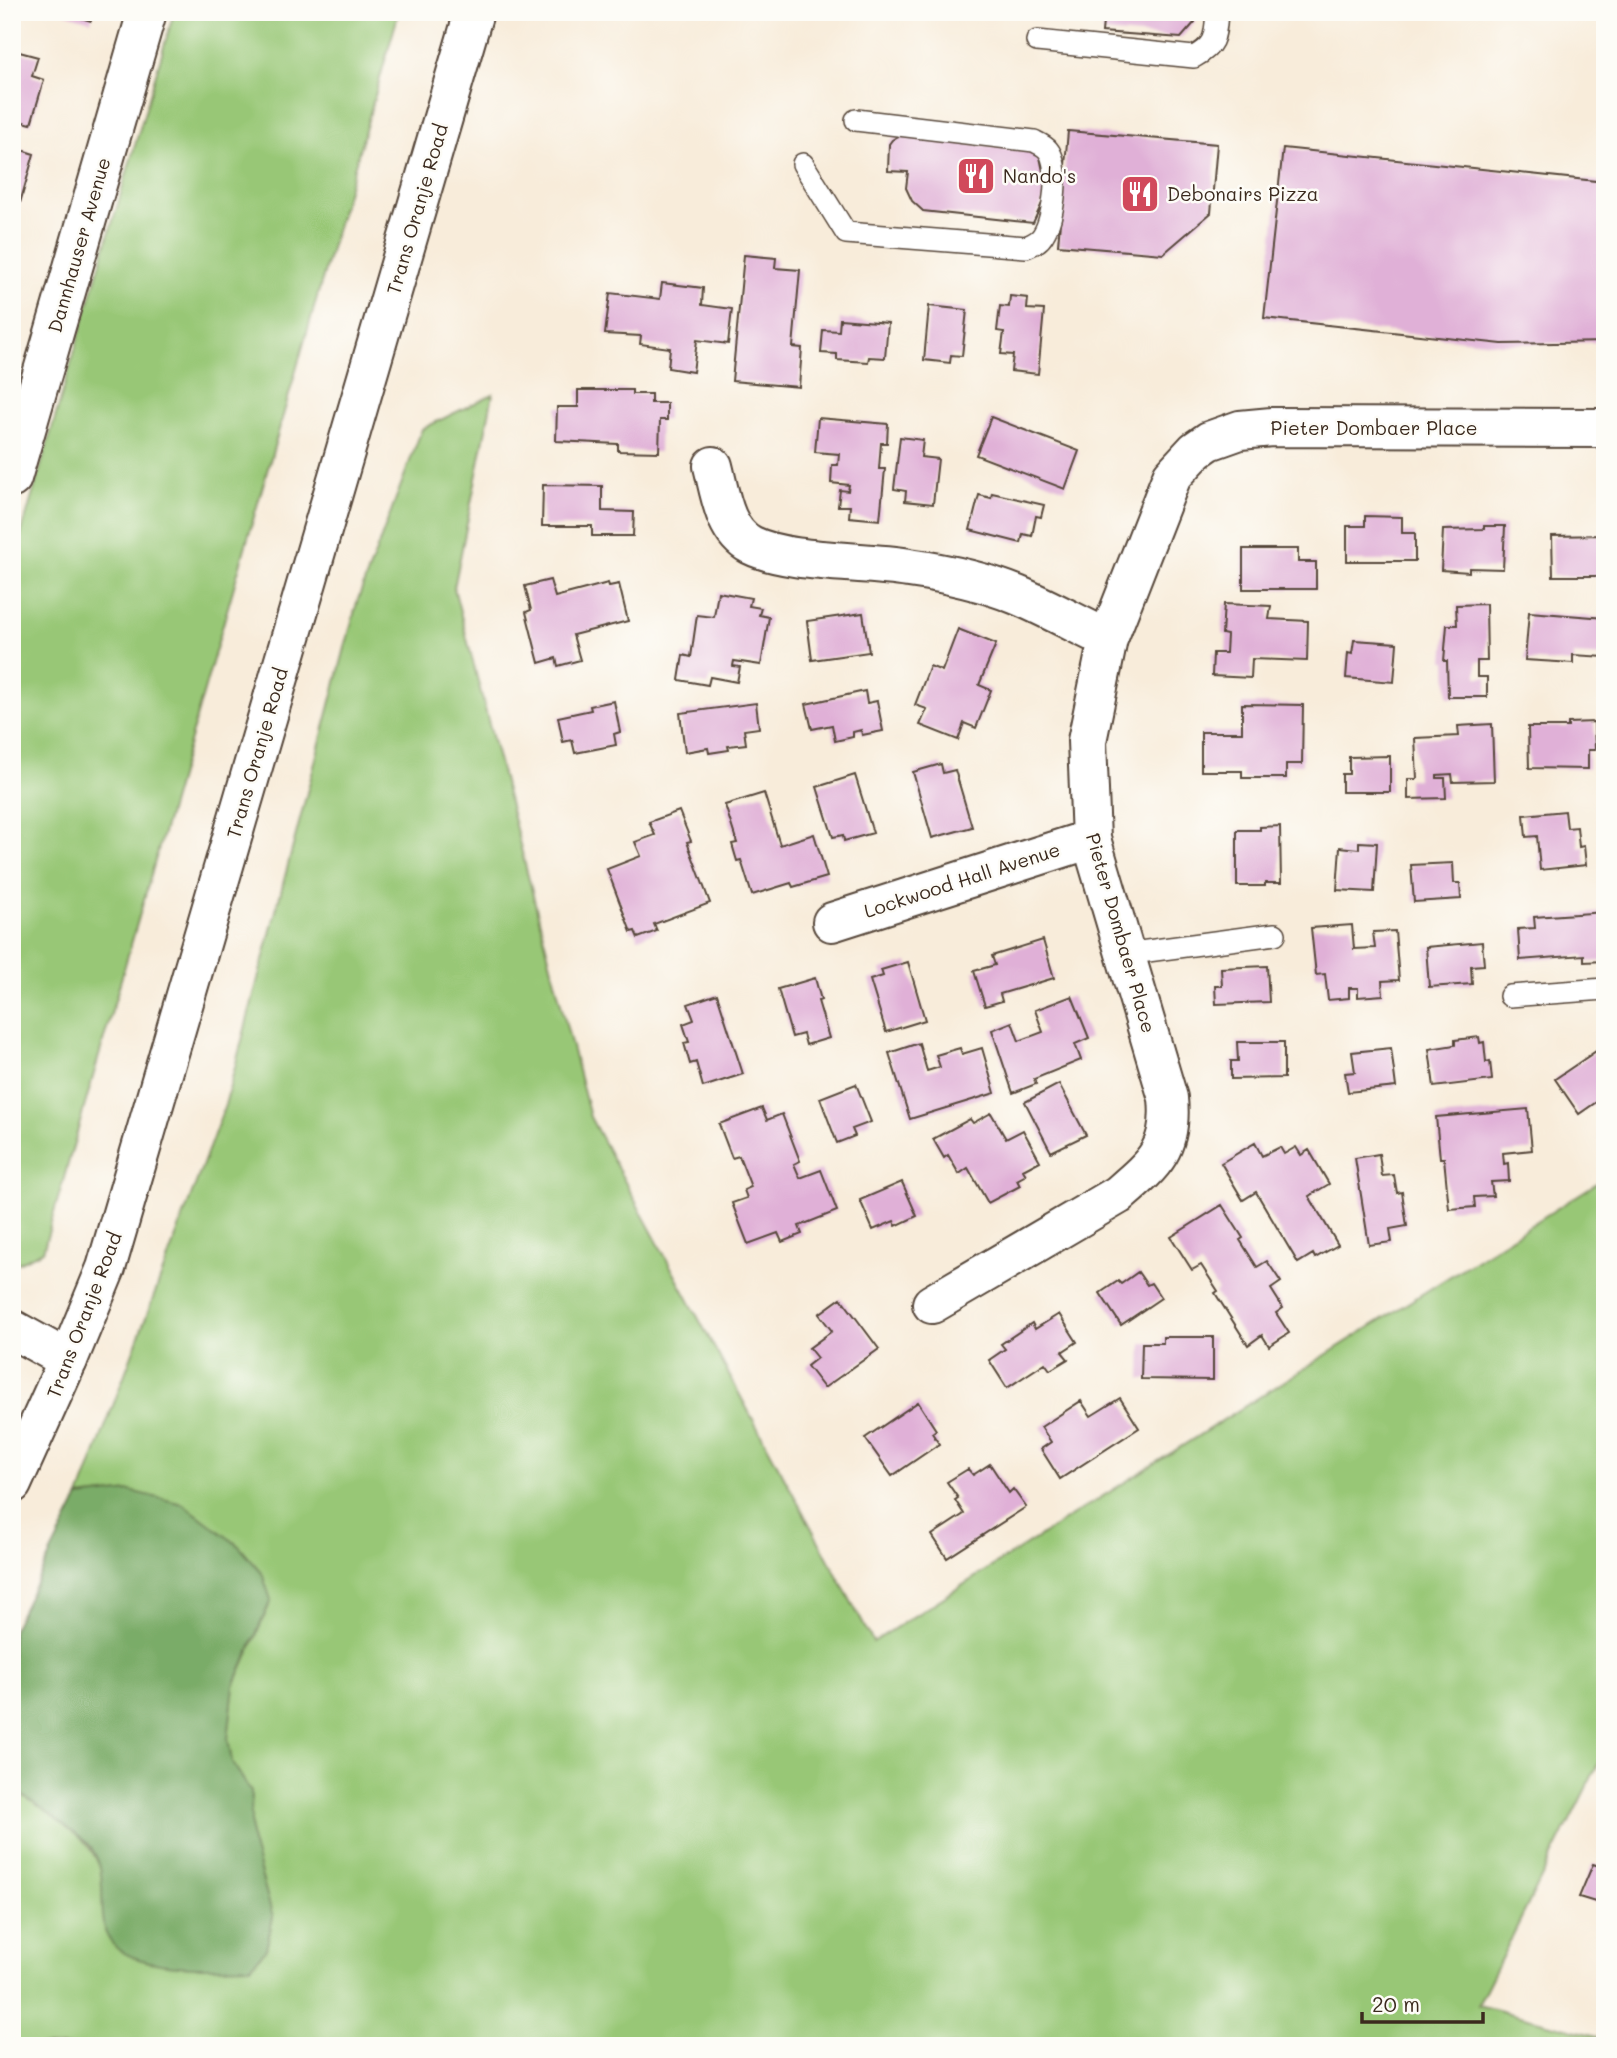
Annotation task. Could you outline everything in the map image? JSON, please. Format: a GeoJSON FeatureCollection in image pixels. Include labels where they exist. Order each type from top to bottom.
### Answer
{"type":"FeatureCollection","features":[{"type":"Feature","properties":{"kind":"street","name":"Dannhauser Avenue"},"geometry":{"type":"LineString","coordinates":[[12,478],[147,12]]}},
{"type":"Feature","properties":{"kind":"street","name":"Trans Oranje Road"},"geometry":{"type":"LineString","coordinates":[[12,1484],[106,1268],[474,12]]}},
{"type":"Feature","properties":{"kind":"street","name":"Pieter Dombaer Place"},"geometry":{"type":"LineString","coordinates":[[932,1304],[1118,1195],[1143,1173],[1169,1135],[1168,1098],[1091,839],[1087,741],[1108,639],[1172,476],[1196,450],[1209,441],[1240,430],[1272,427],[1605,428]]}},
{"type":"Feature","properties":{"kind":"street"},"geometry":{"type":"LineString","coordinates":[[713,466],[724,513],[750,544],[779,554],[906,567],[951,575],[1016,595],[1108,639]]}},
{"type":"Feature","properties":{"kind":"street","name":"Lockwood Hall Avenue"},"geometry":{"type":"LineString","coordinates":[[832,922],[1091,839]]}},
{"type":"Feature","properties":{"kind":"street"},"geometry":{"type":"LineString","coordinates":[[12,1329],[68,1360]]}},
{"type":"Feature","properties":{"kind":"lane"},"geometry":{"type":"LineString","coordinates":[[1037,41],[1194,57],[1208,49],[1215,36],[1217,12]]}},
{"type":"Feature","properties":{"kind":"lane"},"geometry":{"type":"LineString","coordinates":[[803,164],[846,233],[1026,247],[1036,243],[1044,234],[1055,194],[1053,160],[1047,148],[1034,141],[856,120]]}},
{"type":"Feature","properties":{"kind":"lane"},"geometry":{"type":"LineString","coordinates":[[1125,954],[1275,934]]}},
{"type":"Feature","properties":{"kind":"lane"},"geometry":{"type":"LineString","coordinates":[[1510,996],[1605,989]]}},
{"type":"Feature","properties":{"kind":"green space"},"geometry":{"type":"Polygon","coordinates":[[[174,12],[399,12],[43,1251],[12,1266],[12,565],[174,12]]]}},
{"type":"Feature","properties":{"kind":"green space"},"geometry":{"type":"Polygon","coordinates":[[[493,394],[454,588],[590,1117],[873,1642],[1605,1178],[1605,1750],[1478,2005],[1605,2038],[1605,2046],[12,2046],[12,1789],[67,1825],[89,1848],[103,1877],[105,1931],[251,1966],[266,1949],[273,1917],[251,1839],[251,1792],[232,1762],[228,1739],[234,1686],[271,1601],[130,1491],[79,1497],[225,1105],[357,602],[422,429],[493,394]]]}},
{"type":"Feature","properties":{"kind":"green space"},"geometry":{"type":"Polygon","coordinates":[[[130,1491],[183,1504],[239,1546],[262,1573],[271,1600],[234,1685],[228,1739],[232,1762],[251,1792],[251,1839],[273,1917],[266,1949],[251,1966],[169,1965],[127,1954],[112,1944],[103,1918],[99,1866],[90,1846],[12,1789],[12,1631],[79,1497],[130,1491]]]}},
{"type":"Feature","properties":{"kind":"building"},"geometry":{"type":"Polygon","coordinates":[[[61,12],[93,12],[91,21],[61,12]]]}},
{"type":"Feature","properties":{"kind":"building"},"geometry":{"type":"Polygon","coordinates":[[[1104,12],[1195,12],[1195,22],[1181,38],[1102,32],[1104,12]]]}},
{"type":"Feature","properties":{"kind":"building"},"geometry":{"type":"Polygon","coordinates":[[[12,50],[38,57],[32,76],[44,80],[31,124],[12,119],[12,50]]]}},
{"type":"Feature","properties":{"kind":"building"},"geometry":{"type":"Polygon","coordinates":[[[1068,131],[1217,144],[1211,213],[1163,254],[1058,245],[1068,131]]]}},
{"type":"Feature","properties":{"kind":"building","name":"Nando's"},"geometry":{"type":"Polygon","coordinates":[[[900,135],[1039,152],[1045,181],[1044,199],[1033,223],[923,211],[912,201],[906,188],[908,172],[888,171],[889,144],[900,135]]]}},
{"type":"Feature","properties":{"kind":"building"},"geometry":{"type":"Polygon","coordinates":[[[12,147],[34,154],[20,203],[12,201],[12,147]]]}},
{"type":"Feature","properties":{"kind":"building"},"geometry":{"type":"Polygon","coordinates":[[[1283,148],[1605,182],[1605,342],[1502,344],[1264,318],[1283,148]]]}},
{"type":"Feature","properties":{"kind":"building"},"geometry":{"type":"Polygon","coordinates":[[[744,255],[776,258],[775,268],[800,270],[793,347],[802,348],[799,387],[732,381],[744,255]]]}},
{"type":"Feature","properties":{"kind":"building"},"geometry":{"type":"Polygon","coordinates":[[[662,283],[703,288],[702,305],[732,309],[728,344],[697,340],[693,372],[668,368],[670,348],[640,344],[641,336],[605,334],[610,293],[660,299],[662,283]]]}},
{"type":"Feature","properties":{"kind":"building"},"geometry":{"type":"Polygon","coordinates":[[[1010,296],[1028,298],[1027,309],[1044,310],[1038,374],[1011,371],[1013,355],[1001,354],[1004,332],[997,331],[1000,306],[1009,307],[1010,296]]]}},
{"type":"Feature","properties":{"kind":"building"},"geometry":{"type":"Polygon","coordinates":[[[929,306],[967,310],[962,356],[951,355],[950,363],[924,360],[929,306]]]}},
{"type":"Feature","properties":{"kind":"building"},"geometry":{"type":"Polygon","coordinates":[[[840,319],[888,323],[885,358],[869,357],[868,362],[837,360],[837,354],[821,353],[823,330],[839,331],[840,319]]]}},
{"type":"Feature","properties":{"kind":"building"},"geometry":{"type":"Polygon","coordinates":[[[578,390],[632,390],[632,394],[651,394],[651,403],[667,403],[667,420],[660,420],[659,452],[618,451],[618,444],[556,441],[557,407],[578,407],[578,390]]]}},
{"type":"Feature","properties":{"kind":"building"},"geometry":{"type":"Polygon","coordinates":[[[991,417],[1079,451],[1065,489],[976,455],[991,417]]]}},
{"type":"Feature","properties":{"kind":"building"},"geometry":{"type":"Polygon","coordinates":[[[818,418],[888,424],[887,443],[881,443],[879,469],[885,469],[880,520],[849,517],[850,506],[838,506],[840,490],[848,491],[849,485],[831,483],[832,465],[838,465],[839,454],[815,452],[818,418]]]}},
{"type":"Feature","properties":{"kind":"building"},"geometry":{"type":"Polygon","coordinates":[[[900,437],[923,440],[921,457],[938,459],[933,504],[905,501],[906,491],[894,489],[900,437]]]}},
{"type":"Feature","properties":{"kind":"building"},"geometry":{"type":"Polygon","coordinates":[[[543,485],[602,486],[602,511],[634,512],[633,536],[592,536],[592,526],[542,526],[543,485]]]}},
{"type":"Feature","properties":{"kind":"building"},"geometry":{"type":"Polygon","coordinates":[[[992,493],[1044,505],[1041,517],[1036,516],[1032,536],[1023,534],[1021,543],[970,530],[979,495],[991,498],[992,493]]]}},
{"type":"Feature","properties":{"kind":"building"},"geometry":{"type":"Polygon","coordinates":[[[1365,516],[1402,517],[1402,533],[1415,533],[1415,561],[1347,561],[1347,526],[1365,526],[1365,516]]]}},
{"type":"Feature","properties":{"kind":"building"},"geometry":{"type":"Polygon","coordinates":[[[1484,526],[1505,526],[1503,569],[1469,568],[1469,572],[1441,570],[1443,530],[1484,529],[1484,526]]]}},
{"type":"Feature","properties":{"kind":"building"},"geometry":{"type":"Polygon","coordinates":[[[1605,535],[1605,576],[1553,576],[1552,536],[1605,535]]]}},
{"type":"Feature","properties":{"kind":"building"},"geometry":{"type":"Polygon","coordinates":[[[1243,549],[1298,549],[1298,562],[1316,562],[1316,589],[1243,589],[1243,549]]]}},
{"type":"Feature","properties":{"kind":"building"},"geometry":{"type":"Polygon","coordinates":[[[550,580],[555,597],[608,583],[609,586],[619,584],[628,621],[573,635],[580,660],[558,666],[556,658],[539,663],[526,612],[531,610],[525,586],[550,580]]]}},
{"type":"Feature","properties":{"kind":"building"},"geometry":{"type":"Polygon","coordinates":[[[718,592],[751,598],[749,606],[761,608],[759,615],[769,617],[761,665],[734,661],[733,666],[740,667],[737,682],[710,677],[708,685],[679,680],[683,655],[691,657],[697,615],[714,617],[718,592]]]}},
{"type":"Feature","properties":{"kind":"building"},"geometry":{"type":"Polygon","coordinates":[[[1224,604],[1271,606],[1269,619],[1308,621],[1307,661],[1252,659],[1251,678],[1212,676],[1213,653],[1226,653],[1227,635],[1222,634],[1224,604]]]}},
{"type":"Feature","properties":{"kind":"building"},"geometry":{"type":"Polygon","coordinates":[[[1486,604],[1487,661],[1477,661],[1477,677],[1487,677],[1487,697],[1448,697],[1447,661],[1444,661],[1447,625],[1457,625],[1456,605],[1486,604]]]}},
{"type":"Feature","properties":{"kind":"building"},"geometry":{"type":"Polygon","coordinates":[[[1529,612],[1605,618],[1605,657],[1573,655],[1573,663],[1525,660],[1529,612]]]}},
{"type":"Feature","properties":{"kind":"building"},"geometry":{"type":"Polygon","coordinates":[[[863,613],[869,652],[812,660],[807,621],[863,613]]]}},
{"type":"Feature","properties":{"kind":"building"},"geometry":{"type":"Polygon","coordinates":[[[958,629],[996,644],[979,685],[991,690],[976,728],[964,723],[958,740],[920,725],[927,709],[915,705],[930,666],[942,671],[958,629]]]}},
{"type":"Feature","properties":{"kind":"building"},"geometry":{"type":"Polygon","coordinates":[[[1354,640],[1397,643],[1394,682],[1346,678],[1348,653],[1352,654],[1354,640]]]}},
{"type":"Feature","properties":{"kind":"building"},"geometry":{"type":"Polygon","coordinates":[[[865,691],[867,703],[877,701],[883,731],[862,735],[861,730],[853,732],[853,737],[835,741],[832,725],[812,729],[806,704],[865,691]]]}},
{"type":"Feature","properties":{"kind":"building"},"geometry":{"type":"Polygon","coordinates":[[[614,701],[620,732],[614,734],[616,745],[575,753],[572,740],[563,742],[558,717],[591,710],[590,706],[614,701]]]}},
{"type":"Feature","properties":{"kind":"building"},"geometry":{"type":"Polygon","coordinates":[[[756,703],[759,728],[744,730],[746,744],[728,746],[729,750],[709,753],[708,748],[685,752],[680,713],[756,703]]]}},
{"type":"Feature","properties":{"kind":"building"},"geometry":{"type":"Polygon","coordinates":[[[1242,704],[1303,705],[1302,764],[1286,764],[1286,778],[1242,778],[1242,771],[1201,771],[1201,732],[1242,732],[1242,704]]]}},
{"type":"Feature","properties":{"kind":"building"},"geometry":{"type":"Polygon","coordinates":[[[1594,722],[1595,750],[1588,750],[1588,769],[1529,768],[1528,727],[1568,727],[1568,723],[1594,722]]]}},
{"type":"Feature","properties":{"kind":"building"},"geometry":{"type":"Polygon","coordinates":[[[1492,724],[1494,781],[1453,782],[1452,774],[1437,775],[1437,778],[1445,778],[1446,798],[1408,799],[1408,779],[1417,779],[1415,738],[1459,736],[1458,726],[1492,724]]]}},
{"type":"Feature","properties":{"kind":"building"},"geometry":{"type":"Polygon","coordinates":[[[1390,756],[1390,792],[1342,792],[1342,774],[1349,774],[1349,757],[1390,756]]]}},
{"type":"Feature","properties":{"kind":"building"},"geometry":{"type":"Polygon","coordinates":[[[941,764],[943,773],[955,770],[972,827],[932,838],[913,772],[941,764]]]}},
{"type":"Feature","properties":{"kind":"building"},"geometry":{"type":"Polygon","coordinates":[[[855,775],[873,833],[844,841],[843,835],[833,837],[817,787],[855,775]]]}},
{"type":"Feature","properties":{"kind":"building"},"geometry":{"type":"Polygon","coordinates":[[[764,793],[780,845],[814,834],[827,877],[793,887],[791,883],[752,895],[741,860],[737,861],[732,844],[737,843],[725,805],[764,793]]]}},
{"type":"Feature","properties":{"kind":"building"},"geometry":{"type":"Polygon","coordinates":[[[679,811],[691,841],[687,842],[710,903],[654,924],[657,931],[638,938],[635,931],[631,932],[607,869],[641,856],[635,842],[655,835],[649,822],[679,811]]]}},
{"type":"Feature","properties":{"kind":"building"},"geometry":{"type":"Polygon","coordinates":[[[1565,811],[1567,828],[1577,827],[1579,847],[1584,846],[1586,865],[1540,870],[1537,836],[1526,837],[1524,815],[1565,811]]]}},
{"type":"Feature","properties":{"kind":"building"},"geometry":{"type":"Polygon","coordinates":[[[1280,826],[1281,883],[1237,886],[1237,830],[1260,830],[1260,827],[1280,826]]]}},
{"type":"Feature","properties":{"kind":"building"},"geometry":{"type":"Polygon","coordinates":[[[1359,842],[1377,843],[1374,892],[1337,890],[1340,847],[1359,849],[1359,842]]]}},
{"type":"Feature","properties":{"kind":"building"},"geometry":{"type":"Polygon","coordinates":[[[1453,863],[1454,883],[1460,883],[1461,899],[1414,902],[1411,865],[1453,863]]]}},
{"type":"Feature","properties":{"kind":"building"},"geometry":{"type":"Polygon","coordinates":[[[1605,912],[1605,961],[1584,962],[1584,955],[1520,960],[1518,929],[1535,928],[1534,917],[1605,912]]]}},
{"type":"Feature","properties":{"kind":"building"},"geometry":{"type":"Polygon","coordinates":[[[1352,925],[1354,949],[1375,948],[1373,932],[1395,931],[1399,980],[1382,981],[1383,995],[1358,997],[1358,988],[1349,988],[1349,998],[1328,1000],[1325,974],[1316,975],[1311,928],[1352,925]]]}},
{"type":"Feature","properties":{"kind":"building"},"geometry":{"type":"Polygon","coordinates":[[[1043,940],[1054,978],[1000,994],[1002,1001],[985,1006],[974,971],[995,965],[992,956],[1043,940]]]}},
{"type":"Feature","properties":{"kind":"building"},"geometry":{"type":"Polygon","coordinates":[[[1482,942],[1484,965],[1471,966],[1472,984],[1429,987],[1426,947],[1482,942]]]}},
{"type":"Feature","properties":{"kind":"building"},"geometry":{"type":"Polygon","coordinates":[[[908,962],[925,1020],[886,1032],[870,980],[883,976],[881,970],[908,962]]]}},
{"type":"Feature","properties":{"kind":"building"},"geometry":{"type":"Polygon","coordinates":[[[1267,966],[1269,1002],[1216,1004],[1215,986],[1222,986],[1221,968],[1267,966]]]}},
{"type":"Feature","properties":{"kind":"building"},"geometry":{"type":"Polygon","coordinates":[[[815,978],[821,1000],[818,1001],[829,1038],[806,1045],[803,1034],[792,1037],[778,989],[815,978]]]}},
{"type":"Feature","properties":{"kind":"building"},"geometry":{"type":"Polygon","coordinates":[[[717,994],[743,1074],[703,1087],[696,1062],[690,1064],[684,1043],[689,1042],[683,1024],[694,1020],[688,1004],[717,994]]]}},
{"type":"Feature","properties":{"kind":"building"},"geometry":{"type":"Polygon","coordinates":[[[1072,996],[1089,1038],[1075,1044],[1081,1060],[1034,1079],[1036,1084],[1013,1093],[992,1030],[1012,1022],[1019,1041],[1043,1032],[1035,1010],[1072,996]]]}},
{"type":"Feature","properties":{"kind":"building"},"geometry":{"type":"Polygon","coordinates":[[[1479,1037],[1480,1043],[1484,1042],[1486,1062],[1490,1061],[1492,1080],[1434,1087],[1429,1049],[1455,1045],[1455,1040],[1479,1037]]]}},
{"type":"Feature","properties":{"kind":"building"},"geometry":{"type":"Polygon","coordinates":[[[1237,1042],[1284,1042],[1284,1078],[1231,1079],[1231,1061],[1238,1061],[1237,1042]]]}},
{"type":"Feature","properties":{"kind":"building"},"geometry":{"type":"Polygon","coordinates":[[[919,1043],[927,1071],[940,1067],[936,1055],[960,1048],[962,1054],[982,1048],[995,1093],[910,1119],[889,1053],[919,1043]]]}},
{"type":"Feature","properties":{"kind":"building"},"geometry":{"type":"Polygon","coordinates":[[[1605,1045],[1605,1096],[1579,1114],[1555,1079],[1605,1045]]]}},
{"type":"Feature","properties":{"kind":"building"},"geometry":{"type":"Polygon","coordinates":[[[1391,1048],[1396,1087],[1348,1092],[1345,1073],[1355,1072],[1352,1052],[1391,1048]]]}},
{"type":"Feature","properties":{"kind":"building"},"geometry":{"type":"Polygon","coordinates":[[[856,1084],[871,1122],[852,1129],[855,1136],[837,1143],[820,1098],[856,1084]]]}},
{"type":"Feature","properties":{"kind":"building"},"geometry":{"type":"Polygon","coordinates":[[[1059,1084],[1086,1135],[1051,1152],[1025,1102],[1059,1084]]]}},
{"type":"Feature","properties":{"kind":"building"},"geometry":{"type":"Polygon","coordinates":[[[762,1108],[767,1120],[782,1114],[800,1161],[794,1164],[800,1178],[821,1170],[837,1211],[799,1226],[802,1234],[782,1242],[778,1233],[748,1244],[732,1203],[747,1198],[744,1190],[751,1187],[739,1156],[732,1158],[719,1124],[762,1108]]]}},
{"type":"Feature","properties":{"kind":"building"},"geometry":{"type":"Polygon","coordinates":[[[1528,1109],[1532,1150],[1503,1153],[1504,1164],[1508,1163],[1509,1181],[1491,1182],[1493,1196],[1474,1197],[1475,1207],[1449,1209],[1444,1158],[1440,1158],[1436,1117],[1528,1109]]]}},
{"type":"Feature","properties":{"kind":"building"},"geometry":{"type":"Polygon","coordinates":[[[991,1113],[1006,1139],[1023,1130],[1040,1161],[1023,1170],[1026,1175],[1017,1180],[1020,1186],[988,1203],[968,1168],[959,1174],[948,1155],[944,1158],[933,1139],[970,1119],[973,1123],[991,1113]]]}},
{"type":"Feature","properties":{"kind":"building"},"geometry":{"type":"Polygon","coordinates":[[[1255,1143],[1262,1156],[1280,1147],[1284,1154],[1296,1147],[1301,1155],[1309,1150],[1329,1184],[1309,1196],[1338,1245],[1315,1258],[1313,1254],[1298,1263],[1256,1192],[1243,1200],[1221,1163],[1255,1143]]]}},
{"type":"Feature","properties":{"kind":"building"},"geometry":{"type":"Polygon","coordinates":[[[1379,1154],[1382,1176],[1394,1175],[1397,1193],[1402,1192],[1407,1226],[1390,1229],[1392,1242],[1369,1245],[1355,1158],[1379,1154]]]}},
{"type":"Feature","properties":{"kind":"building"},"geometry":{"type":"Polygon","coordinates":[[[902,1182],[917,1216],[896,1226],[894,1221],[873,1230],[860,1200],[902,1182]]]}},
{"type":"Feature","properties":{"kind":"building"},"geometry":{"type":"Polygon","coordinates":[[[1222,1205],[1257,1267],[1267,1261],[1281,1282],[1271,1289],[1283,1308],[1276,1313],[1289,1333],[1269,1346],[1262,1335],[1248,1345],[1215,1293],[1218,1291],[1201,1265],[1192,1270],[1171,1237],[1222,1205]]]}},
{"type":"Feature","properties":{"kind":"building"},"geometry":{"type":"Polygon","coordinates":[[[1138,1272],[1147,1285],[1151,1283],[1161,1298],[1121,1325],[1100,1293],[1118,1281],[1121,1284],[1138,1272]]]}},
{"type":"Feature","properties":{"kind":"building"},"geometry":{"type":"Polygon","coordinates":[[[841,1298],[879,1349],[824,1388],[807,1366],[817,1358],[809,1348],[832,1331],[819,1314],[841,1298]]]}},
{"type":"Feature","properties":{"kind":"building"},"geometry":{"type":"Polygon","coordinates":[[[1059,1314],[1077,1342],[1062,1352],[1068,1359],[1050,1370],[1045,1363],[1007,1388],[989,1360],[1005,1349],[1001,1344],[1032,1323],[1035,1329],[1059,1314]]]}},
{"type":"Feature","properties":{"kind":"building"},"geometry":{"type":"Polygon","coordinates":[[[1163,1337],[1213,1337],[1213,1380],[1141,1379],[1142,1343],[1163,1343],[1163,1337]]]}},
{"type":"Feature","properties":{"kind":"building"},"geometry":{"type":"Polygon","coordinates":[[[1120,1398],[1139,1428],[1060,1479],[1041,1449],[1051,1442],[1041,1427],[1081,1401],[1091,1416],[1120,1398]]]}},
{"type":"Feature","properties":{"kind":"building"},"geometry":{"type":"Polygon","coordinates":[[[918,1402],[936,1430],[932,1433],[939,1444],[892,1476],[865,1438],[918,1402]]]}},
{"type":"Feature","properties":{"kind":"building"},"geometry":{"type":"Polygon","coordinates":[[[990,1464],[1009,1493],[1013,1489],[1026,1507],[947,1558],[932,1535],[964,1514],[955,1500],[958,1498],[947,1482],[968,1469],[973,1475],[990,1464]]]}},
{"type":"Feature","properties":{"kind":"building"},"geometry":{"type":"Polygon","coordinates":[[[1593,1864],[1605,1868],[1605,1905],[1579,1897],[1593,1864]]]}},
{"type":"Feature","properties":{"kind":"place","name":"Nando's"},"geometry":{"type":"Point","coordinates":[976,176]}},
{"type":"Feature","properties":{"kind":"place","name":"Debonairs Pizza"},"geometry":{"type":"Point","coordinates":[1140,194]}}]}
